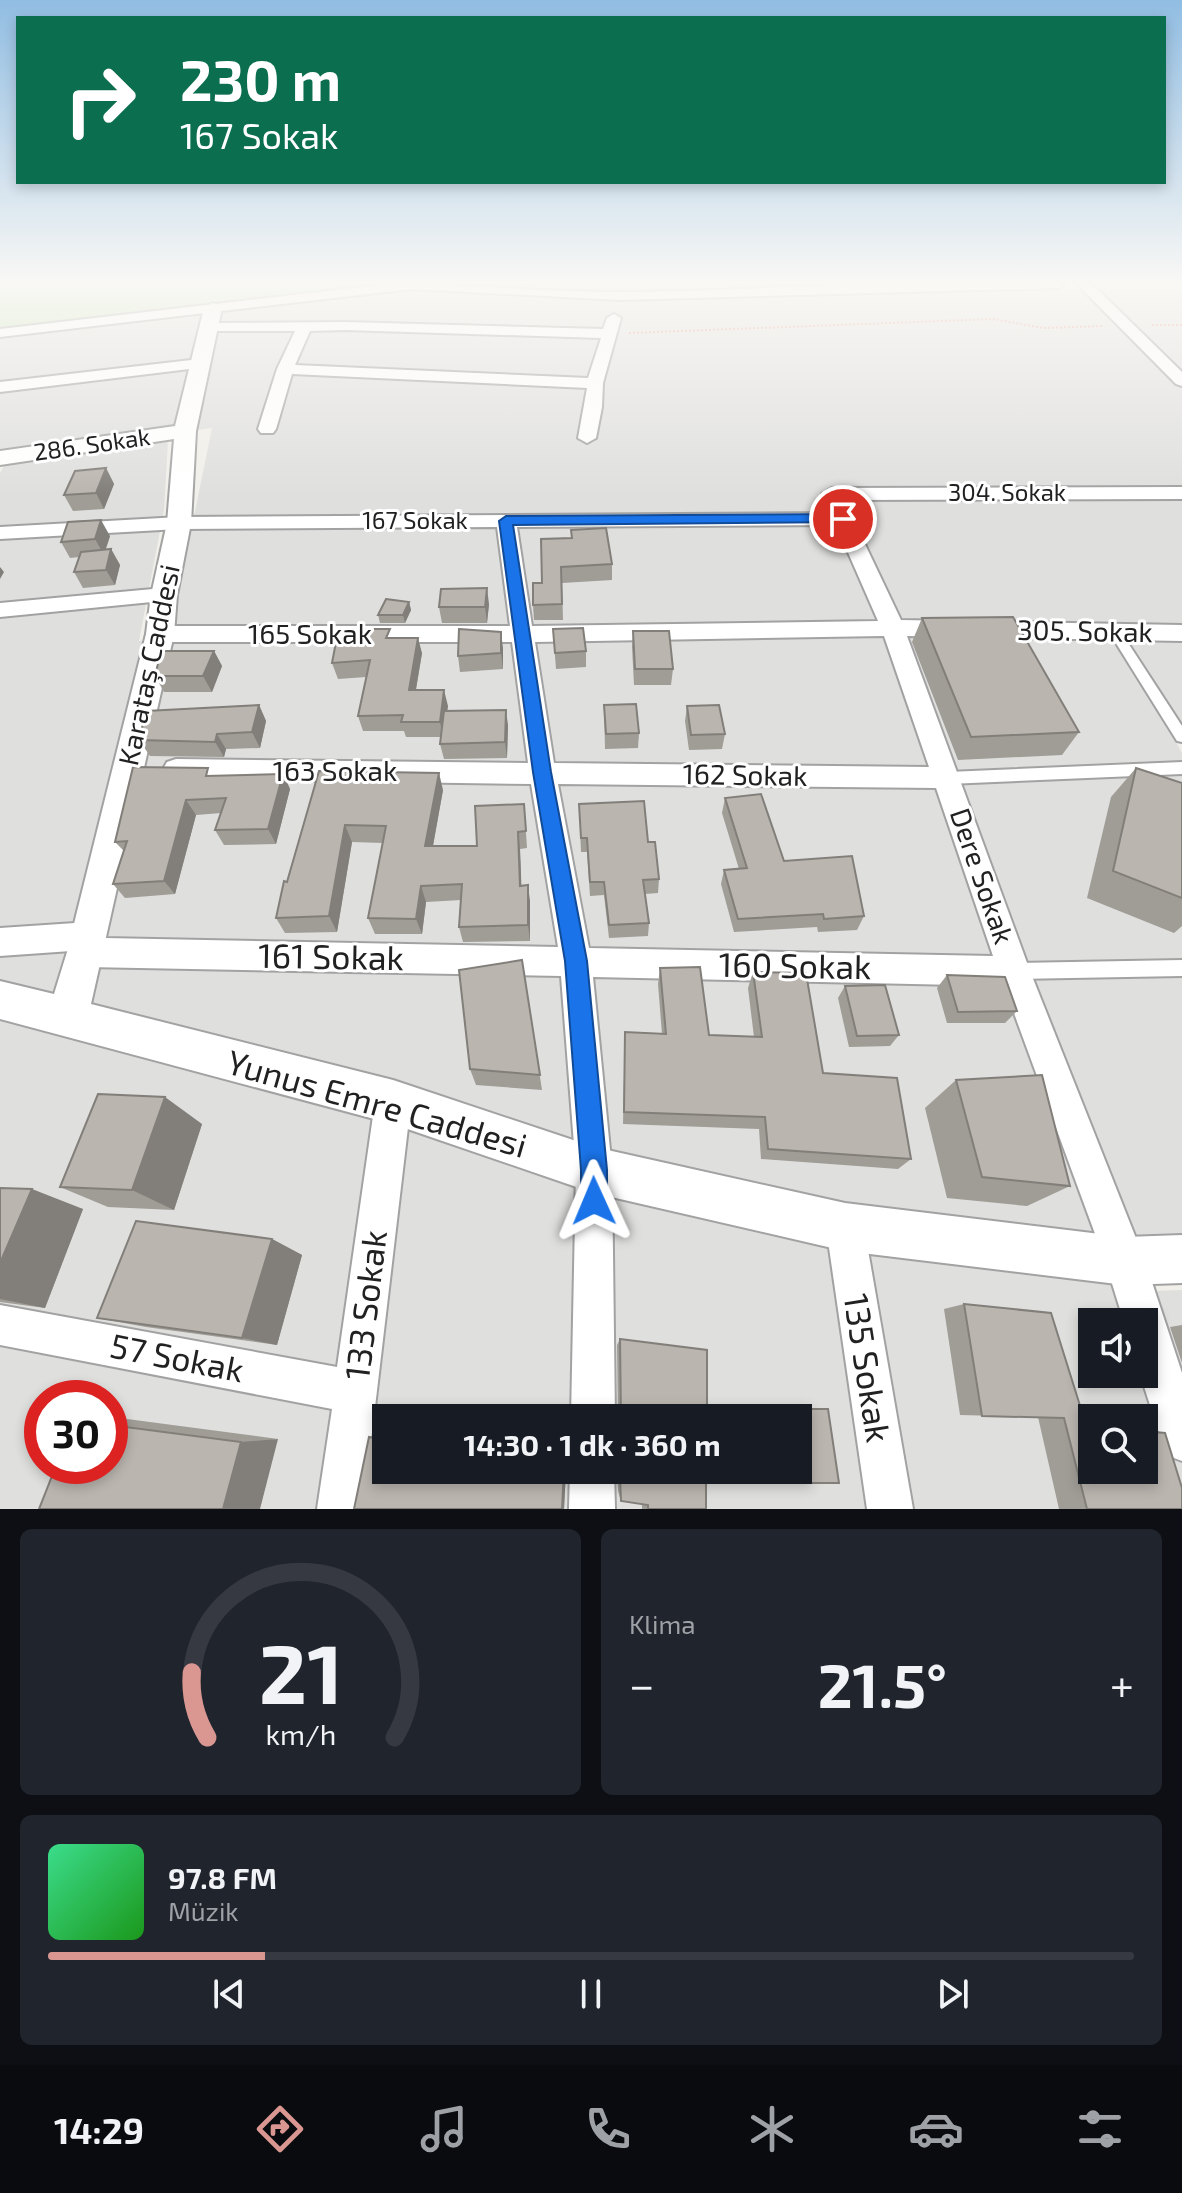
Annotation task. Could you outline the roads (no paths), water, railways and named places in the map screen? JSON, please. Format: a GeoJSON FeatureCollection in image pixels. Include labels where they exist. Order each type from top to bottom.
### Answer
{"type":"FeatureCollection","features":[{"type":"Feature","properties":{"kind":"street","name":"Karataş Caddesi"},"geometry":{"type":"LineString","coordinates":[[67,1019],[88,944],[160,634],[164,595],[179,523],[185,431],[202,354]]}},
{"type":"Feature","properties":{"kind":"street"},"geometry":{"type":"LineString","coordinates":[[267,429],[292,354]]}},
{"type":"Feature","properties":{"kind":"street"},"geometry":{"type":"LineString","coordinates":[[587,438],[594,407],[595,383],[604,354]]}},
{"type":"Feature","properties":{"kind":"street"},"geometry":{"type":"LineString","coordinates":[[1155,354],[1182,381]]}},
{"type":"Feature","properties":{"kind":"street"},"geometry":{"type":"LineString","coordinates":[[0,387],[200,364]]}},
{"type":"Feature","properties":{"kind":"street"},"geometry":{"type":"LineString","coordinates":[[285,369],[595,383]]}},
{"type":"Feature","properties":{"kind":"street","name":"286. Sokak"},"geometry":{"type":"LineString","coordinates":[[0,458],[185,431]]}},
{"type":"Feature","properties":{"kind":"street","name":"304. Sokak"},"geometry":{"type":"LineString","coordinates":[[838,506],[1182,493]]}},
{"type":"Feature","properties":{"kind":"street","name":"167 Sokak"},"geometry":{"type":"LineString","coordinates":[[0,533],[179,523],[506,521],[838,506]]}},
{"type":"Feature","properties":{"kind":"street","name":"Dere Sokak"},"geometry":{"type":"LineString","coordinates":[[838,506],[893,628],[1014,971],[1125,1261],[1182,1439]]}},
{"type":"Feature","properties":{"kind":"street"},"geometry":{"type":"LineString","coordinates":[[506,521],[542,772],[576,961],[594,1170],[593,1404]]}},
{"type":"Feature","properties":{"kind":"street"},"geometry":{"type":"LineString","coordinates":[[2,615],[164,595]]}},
{"type":"Feature","properties":{"kind":"street","name":"305. Sokak"},"geometry":{"type":"LineString","coordinates":[[893,628],[1182,633]]}},
{"type":"Feature","properties":{"kind":"street","name":"165 Sokak"},"geometry":{"type":"LineString","coordinates":[[160,634],[524,634],[893,628]]}},
{"type":"Feature","properties":{"kind":"street","name":"163 Sokak"},"geometry":{"type":"LineString","coordinates":[[128,769],[542,772]]}},
{"type":"Feature","properties":{"kind":"street","name":"162 Sokak"},"geometry":{"type":"LineString","coordinates":[[542,772],[948,778]]}},
{"type":"Feature","properties":{"kind":"street","name":"161 Sokak"},"geometry":{"type":"LineString","coordinates":[[0,942],[576,961]]}},
{"type":"Feature","properties":{"kind":"street","name":"160 Sokak"},"geometry":{"type":"LineString","coordinates":[[576,961],[1014,971]]}},
{"type":"Feature","properties":{"kind":"street","name":"Yunus Emre Caddesi"},"geometry":{"type":"LineString","coordinates":[[0,1000],[393,1102],[594,1170],[845,1227],[1125,1261],[1182,1259]]}},
{"type":"Feature","properties":{"kind":"street","name":"133 Sokak"},"geometry":{"type":"LineString","coordinates":[[340,1509],[393,1102]]}},
{"type":"Feature","properties":{"kind":"street","name":"135 Sokak"},"geometry":{"type":"LineString","coordinates":[[845,1227],[890,1509]]}},
{"type":"Feature","properties":{"kind":"street","name":"57 Sokak"},"geometry":{"type":"LineString","coordinates":[[0,1325],[355,1392]]}},
{"type":"Feature","properties":{"kind":"street"},"geometry":{"type":"LineString","coordinates":[[592,1484],[592,1509]]}},
{"type":"Feature","properties":{"kind":"lane"},"geometry":{"type":"LineString","coordinates":[[1115,632],[1182,737]]}},
{"type":"Feature","properties":{"kind":"lane"},"geometry":{"type":"LineString","coordinates":[[948,778],[1182,768]]}},
{"type":"Feature","properties":{"kind":"lane"},"geometry":{"type":"LineString","coordinates":[[1014,971],[1182,968]]}}]}
